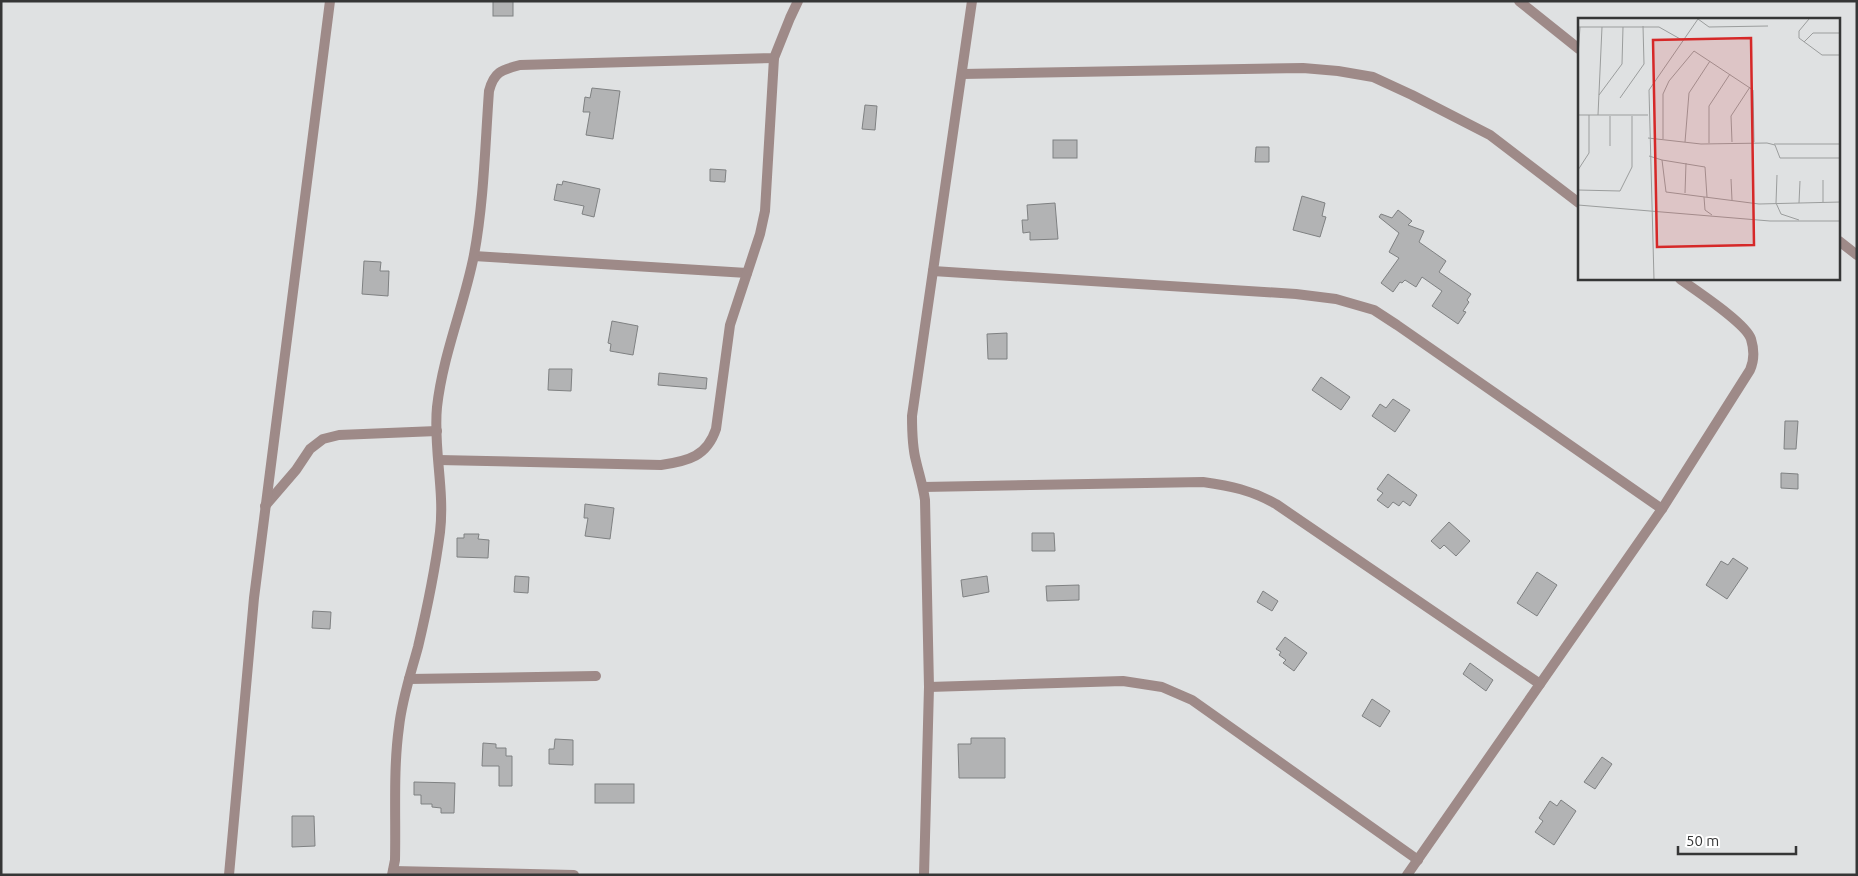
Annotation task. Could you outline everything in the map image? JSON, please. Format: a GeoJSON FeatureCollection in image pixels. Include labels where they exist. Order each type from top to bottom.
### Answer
{"type":"FeatureCollection","features":[{"type":"Feature","properties":{"kind":"street"},"geometry":{"type":"LineString","coordinates":[[229,875],[254,598],[330,1]]}},
{"type":"Feature","properties":{"kind":"street"},"geometry":{"type":"LineString","coordinates":[[439,460],[661,465],[686,460],[703,452],[712,442],[716,429],[730,325],[760,234],[765,211],[774,58],[798,1]]}},
{"type":"Feature","properties":{"kind":"street"},"geometry":{"type":"LineString","coordinates":[[924,875],[929,687],[923,486],[912,439],[912,416],[972,1]]}},
{"type":"Feature","properties":{"kind":"street"},"geometry":{"type":"LineString","coordinates":[[1520,1],[1578,48]]}},
{"type":"Feature","properties":{"kind":"street"},"geometry":{"type":"LineString","coordinates":[[574,875],[393,873],[396,752],[404,695],[424,620],[440,531],[441,500],[437,409],[442,375],[474,256],[481,211],[489,91],[492,80],[498,73],[508,68],[520,66],[774,58]]}},
{"type":"Feature","properties":{"kind":"street"},"geometry":{"type":"LineString","coordinates":[[962,74],[1303,68],[1373,77],[1490,135],[1578,202]]}},
{"type":"Feature","properties":{"kind":"street"},"geometry":{"type":"LineString","coordinates":[[1840,242],[1856,253]]}},
{"type":"Feature","properties":{"kind":"street"},"geometry":{"type":"LineString","coordinates":[[474,256],[747,273]]}},
{"type":"Feature","properties":{"kind":"street"},"geometry":{"type":"LineString","coordinates":[[933,271],[1296,294],[1336,299],[1374,310],[1662,509]]}},
{"type":"Feature","properties":{"kind":"street"},"geometry":{"type":"LineString","coordinates":[[1407,875],[1662,509],[1753,363],[1751,338],[1736,321],[1681,280]]}},
{"type":"Feature","properties":{"kind":"street"},"geometry":{"type":"LineString","coordinates":[[265,506],[296,470],[310,449],[323,439],[339,434],[437,431]]}},
{"type":"Feature","properties":{"kind":"street"},"geometry":{"type":"LineString","coordinates":[[923,486],[1203,482],[1257,493],[1276,504],[1540,684]]}},
{"type":"Feature","properties":{"kind":"street"},"geometry":{"type":"LineString","coordinates":[[409,679],[596,676]]}},
{"type":"Feature","properties":{"kind":"street"},"geometry":{"type":"LineString","coordinates":[[929,687],[1124,681],[1162,687],[1192,700],[1418,860]]}},
{"type":"Feature","properties":{"kind":"building"},"geometry":{"type":"Polygon","coordinates":[[[493,1],[513,1],[513,16],[493,16],[493,1]]]}},
{"type":"Feature","properties":{"kind":"building"},"geometry":{"type":"Polygon","coordinates":[[[592,88],[620,91],[613,139],[586,135],[590,112],[583,112],[585,97],[590,98],[592,88]]]}},
{"type":"Feature","properties":{"kind":"building"},"geometry":{"type":"Polygon","coordinates":[[[865,105],[877,106],[875,130],[862,129],[865,105]]]}},
{"type":"Feature","properties":{"kind":"building"},"geometry":{"type":"Polygon","coordinates":[[[1053,140],[1077,140],[1077,158],[1053,158],[1053,140]]]}},
{"type":"Feature","properties":{"kind":"building"},"geometry":{"type":"Polygon","coordinates":[[[1256,147],[1269,147],[1269,162],[1255,162],[1256,147]]]}},
{"type":"Feature","properties":{"kind":"building"},"geometry":{"type":"Polygon","coordinates":[[[710,169],[726,170],[725,182],[710,181],[710,169]]]}},
{"type":"Feature","properties":{"kind":"building"},"geometry":{"type":"Polygon","coordinates":[[[563,181],[600,189],[594,217],[582,214],[584,206],[554,200],[557,184],[562,185],[563,181]]]}},
{"type":"Feature","properties":{"kind":"building"},"geometry":{"type":"Polygon","coordinates":[[[1302,196],[1325,203],[1322,216],[1326,217],[1320,237],[1293,230],[1302,196]]]}},
{"type":"Feature","properties":{"kind":"building"},"geometry":{"type":"Polygon","coordinates":[[[1055,203],[1058,239],[1030,240],[1030,232],[1023,233],[1022,220],[1028,220],[1027,205],[1055,203]]]}},
{"type":"Feature","properties":{"kind":"building"},"geometry":{"type":"Polygon","coordinates":[[[1398,210],[1412,221],[1408,225],[1424,231],[1419,242],[1446,261],[1439,272],[1471,294],[1467,300],[1469,302],[1463,311],[1466,312],[1458,324],[1432,306],[1442,291],[1422,277],[1416,287],[1405,280],[1402,283],[1400,282],[1393,292],[1381,283],[1399,258],[1389,252],[1399,233],[1379,217],[1381,214],[1392,218],[1398,210]]]}},
{"type":"Feature","properties":{"kind":"building"},"geometry":{"type":"Polygon","coordinates":[[[364,261],[381,262],[380,271],[389,271],[388,296],[362,294],[364,261]]]}},
{"type":"Feature","properties":{"kind":"building"},"geometry":{"type":"Polygon","coordinates":[[[612,321],[638,326],[633,355],[610,351],[611,344],[608,343],[612,321]]]}},
{"type":"Feature","properties":{"kind":"building"},"geometry":{"type":"Polygon","coordinates":[[[1007,333],[1007,359],[988,359],[987,334],[1007,333]]]}},
{"type":"Feature","properties":{"kind":"building"},"geometry":{"type":"Polygon","coordinates":[[[549,369],[572,369],[571,391],[548,390],[549,369]]]}},
{"type":"Feature","properties":{"kind":"building"},"geometry":{"type":"Polygon","coordinates":[[[659,373],[707,378],[706,389],[658,385],[659,373]]]}},
{"type":"Feature","properties":{"kind":"building"},"geometry":{"type":"Polygon","coordinates":[[[1321,377],[1350,397],[1341,410],[1312,390],[1321,377]]]}},
{"type":"Feature","properties":{"kind":"building"},"geometry":{"type":"Polygon","coordinates":[[[1393,399],[1410,410],[1395,432],[1372,416],[1380,404],[1386,408],[1393,399]]]}},
{"type":"Feature","properties":{"kind":"building"},"geometry":{"type":"Polygon","coordinates":[[[1785,421],[1798,421],[1796,449],[1784,449],[1785,421]]]}},
{"type":"Feature","properties":{"kind":"building"},"geometry":{"type":"Polygon","coordinates":[[[1781,473],[1798,474],[1798,489],[1781,488],[1781,473]]]}},
{"type":"Feature","properties":{"kind":"building"},"geometry":{"type":"Polygon","coordinates":[[[1388,474],[1417,495],[1410,506],[1403,501],[1399,506],[1393,502],[1388,508],[1377,500],[1383,493],[1377,489],[1388,474]]]}},
{"type":"Feature","properties":{"kind":"building"},"geometry":{"type":"Polygon","coordinates":[[[585,504],[614,508],[610,539],[585,536],[588,518],[584,518],[585,504]]]}},
{"type":"Feature","properties":{"kind":"building"},"geometry":{"type":"Polygon","coordinates":[[[1449,522],[1470,541],[1456,556],[1444,545],[1440,549],[1431,541],[1449,522]]]}},
{"type":"Feature","properties":{"kind":"building"},"geometry":{"type":"Polygon","coordinates":[[[1032,533],[1054,533],[1055,551],[1032,551],[1032,533]]]}},
{"type":"Feature","properties":{"kind":"building"},"geometry":{"type":"Polygon","coordinates":[[[464,534],[479,534],[478,539],[489,540],[488,558],[457,557],[457,538],[464,538],[464,534]]]}},
{"type":"Feature","properties":{"kind":"building"},"geometry":{"type":"Polygon","coordinates":[[[1733,558],[1748,568],[1727,599],[1706,585],[1721,561],[1728,565],[1733,558]]]}},
{"type":"Feature","properties":{"kind":"building"},"geometry":{"type":"Polygon","coordinates":[[[1537,572],[1557,585],[1537,616],[1517,603],[1537,572]]]}},
{"type":"Feature","properties":{"kind":"building"},"geometry":{"type":"Polygon","coordinates":[[[515,576],[529,577],[528,593],[514,592],[515,576]]]}},
{"type":"Feature","properties":{"kind":"building"},"geometry":{"type":"Polygon","coordinates":[[[987,576],[989,592],[963,597],[961,580],[987,576]]]}},
{"type":"Feature","properties":{"kind":"building"},"geometry":{"type":"Polygon","coordinates":[[[1079,585],[1079,600],[1047,601],[1046,586],[1079,585]]]}},
{"type":"Feature","properties":{"kind":"building"},"geometry":{"type":"Polygon","coordinates":[[[1263,591],[1278,601],[1272,611],[1257,602],[1263,591]]]}},
{"type":"Feature","properties":{"kind":"building"},"geometry":{"type":"Polygon","coordinates":[[[313,611],[331,612],[330,629],[312,628],[313,611]]]}},
{"type":"Feature","properties":{"kind":"building"},"geometry":{"type":"Polygon","coordinates":[[[1285,637],[1307,653],[1294,671],[1283,663],[1286,660],[1279,655],[1281,652],[1276,649],[1285,637]]]}},
{"type":"Feature","properties":{"kind":"building"},"geometry":{"type":"Polygon","coordinates":[[[1470,663],[1493,680],[1486,691],[1463,674],[1470,663]]]}},
{"type":"Feature","properties":{"kind":"building"},"geometry":{"type":"Polygon","coordinates":[[[1372,699],[1390,711],[1380,727],[1362,716],[1372,699]]]}},
{"type":"Feature","properties":{"kind":"building"},"geometry":{"type":"Polygon","coordinates":[[[971,738],[1005,738],[1005,778],[959,778],[958,744],[971,744],[971,738]]]}},
{"type":"Feature","properties":{"kind":"building"},"geometry":{"type":"Polygon","coordinates":[[[555,739],[573,740],[573,765],[549,764],[549,749],[554,749],[555,739]]]}},
{"type":"Feature","properties":{"kind":"building"},"geometry":{"type":"Polygon","coordinates":[[[483,743],[496,744],[496,748],[506,748],[506,756],[512,756],[512,786],[499,786],[499,766],[482,766],[483,743]]]}},
{"type":"Feature","properties":{"kind":"building"},"geometry":{"type":"Polygon","coordinates":[[[1602,757],[1612,764],[1595,789],[1584,782],[1602,757]]]}},
{"type":"Feature","properties":{"kind":"building"},"geometry":{"type":"Polygon","coordinates":[[[414,782],[455,783],[454,813],[441,813],[441,808],[432,807],[432,804],[421,804],[421,795],[414,795],[414,782]]]}},
{"type":"Feature","properties":{"kind":"building"},"geometry":{"type":"Polygon","coordinates":[[[595,784],[634,784],[634,803],[595,803],[595,784]]]}},
{"type":"Feature","properties":{"kind":"building"},"geometry":{"type":"Polygon","coordinates":[[[1561,800],[1576,811],[1554,845],[1535,832],[1543,821],[1539,818],[1550,801],[1557,806],[1561,800]]]}},
{"type":"Feature","properties":{"kind":"building"},"geometry":{"type":"Polygon","coordinates":[[[292,816],[314,816],[315,846],[292,847],[292,816]]]}}]}
